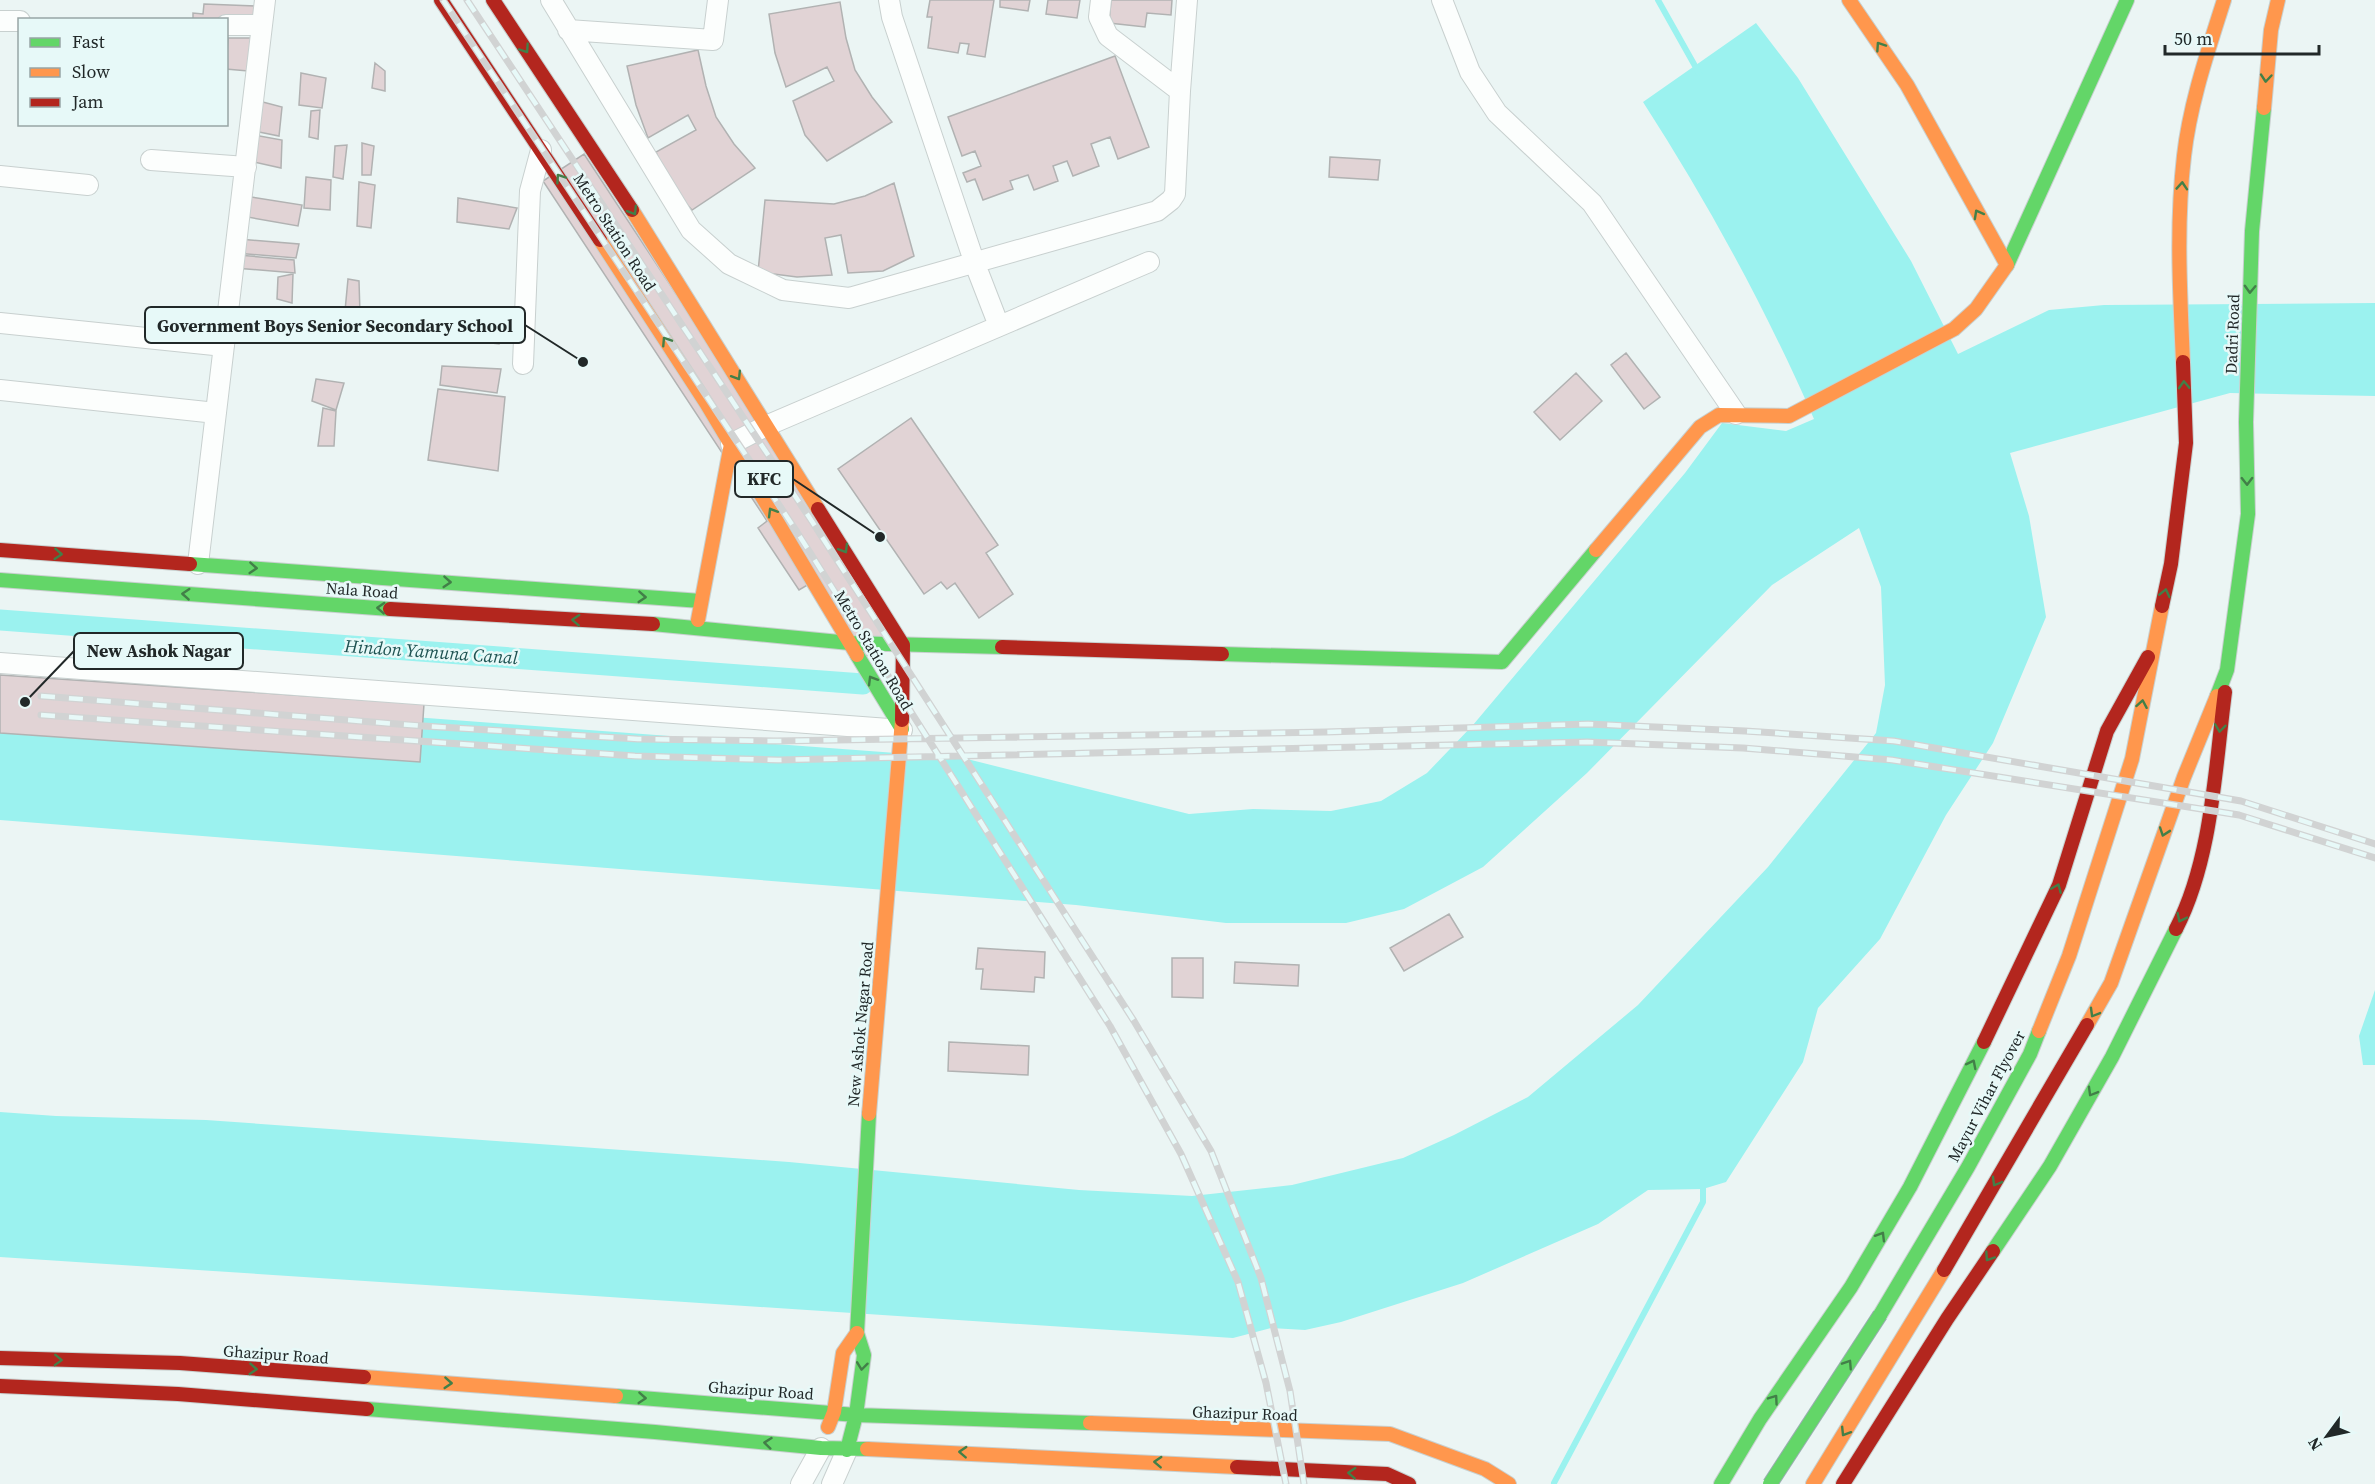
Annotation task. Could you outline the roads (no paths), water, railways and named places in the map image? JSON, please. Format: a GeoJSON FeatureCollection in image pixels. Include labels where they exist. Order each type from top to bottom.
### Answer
{"type":"FeatureCollection","features":[{"type":"Feature","properties":{"kind":"main road","name":"Metro Station Road"},"geometry":{"type":"LineString","coordinates":[[441,0],[731,444],[761,483],[901,738]]}},
{"type":"Feature","properties":{"kind":"main road","name":"Metro Station Road"},"geometry":{"type":"LineString","coordinates":[[493,0],[612,178],[766,426],[787,466],[903,645],[901,738]]}},
{"type":"Feature","properties":{"kind":"main road"},"geometry":{"type":"LineString","coordinates":[[1849,0],[1907,85],[2007,265]]}},
{"type":"Feature","properties":{"kind":"main road"},"geometry":{"type":"LineString","coordinates":[[1736,414],[1789,416],[1954,329],[1976,309],[2007,265],[2127,0]]}},
{"type":"Feature","properties":{"kind":"main road"},"geometry":{"type":"LineString","coordinates":[[1721,1484],[1760,1419],[1851,1287],[1910,1187],[1993,1024],[2059,885],[2107,731],[2152,650],[2171,564],[2186,443],[2178,244],[2184,154],[2201,75],[2224,0]]}},
{"type":"Feature","properties":{"kind":"main road","name":"Dadri Road"},"geometry":{"type":"LineString","coordinates":[[2227,670],[2248,514],[2246,422],[2252,231],[2271,30],[2278,0]]}},
{"type":"Feature","properties":{"kind":"main road","name":"Nala Road"},"geometry":{"type":"LineString","coordinates":[[0,550],[361,607],[697,627],[850,643],[1502,662],[1700,427],[1719,414],[1736,414]]}},
{"type":"Feature","properties":{"kind":"main road"},"geometry":{"type":"LineString","coordinates":[[697,627],[731,444]]}},
{"type":"Feature","properties":{"kind":"main road","name":"Nala Road"},"geometry":{"type":"LineString","coordinates":[[0,580],[163,577],[198,564],[701,601]]}},
{"type":"Feature","properties":{"kind":"main road","name":"Mayur Vihar Flyover"},"geometry":{"type":"LineString","coordinates":[[1770,1484],[1880,1316],[1968,1167],[2030,1054],[2069,956],[2132,759],[2152,650]]}},
{"type":"Feature","properties":{"kind":"main road"},"geometry":{"type":"LineString","coordinates":[[1813,1484],[1916,1319],[2111,983],[2184,777],[2227,670]]}},
{"type":"Feature","properties":{"kind":"main road"},"geometry":{"type":"LineString","coordinates":[[1843,1484],[1947,1319],[2050,1166],[2112,1057],[2188,904],[2208,824],[2227,670]]}},
{"type":"Feature","properties":{"kind":"main road","name":"New Ashok Nagar Road"},"geometry":{"type":"LineString","coordinates":[[857,1333],[867,1135],[901,738]]}},
{"type":"Feature","properties":{"kind":"main road"},"geometry":{"type":"LineString","coordinates":[[821,1448],[834,1412],[843,1353],[857,1333]]}},
{"type":"Feature","properties":{"kind":"main road"},"geometry":{"type":"LineString","coordinates":[[847,1450],[856,1415],[864,1355],[857,1333]]}},
{"type":"Feature","properties":{"kind":"main road","name":"Ghazipur Road"},"geometry":{"type":"LineString","coordinates":[[0,1358],[192,1364],[856,1415],[1390,1434],[1485,1469],[1509,1484]]}},
{"type":"Feature","properties":{"kind":"main road"},"geometry":{"type":"LineString","coordinates":[[0,1386],[178,1394],[655,1432],[847,1450],[927,1451],[1387,1474],[1409,1484]]}},
{"type":"Feature","properties":{"kind":"main road"},"geometry":{"type":"LineString","coordinates":[[1759,1451],[1756,1442],[1760,1419]]}},
{"type":"Feature","properties":{"kind":"main road"},"geometry":{"type":"LineString","coordinates":[[1767,1467],[1772,1475],[1784,1484]]}},
{"type":"Feature","properties":{"kind":"main road"},"geometry":{"type":"LineString","coordinates":[[1830,1484],[1852,1469]]}},
{"type":"Feature","properties":{"kind":"street"},"geometry":{"type":"LineString","coordinates":[[198,564],[265,0]]}},
{"type":"Feature","properties":{"kind":"street"},"geometry":{"type":"LineString","coordinates":[[550,0],[691,230],[729,264],[783,290],[849,298],[975,264],[1157,211],[1165,206],[1175,194],[1187,0]]}},
{"type":"Feature","properties":{"kind":"street"},"geometry":{"type":"LineString","coordinates":[[568,30],[713,40],[718,0]]}},
{"type":"Feature","properties":{"kind":"street"},"geometry":{"type":"LineString","coordinates":[[889,0],[892,17],[975,264],[999,326]]}},
{"type":"Feature","properties":{"kind":"street"},"geometry":{"type":"LineString","coordinates":[[1101,0],[1099,17],[1108,36],[1180,91]]}},
{"type":"Feature","properties":{"kind":"street"},"geometry":{"type":"LineString","coordinates":[[1442,0],[1470,72],[1497,113],[1592,203],[1736,414]]}},
{"type":"Feature","properties":{"kind":"street"},"geometry":{"type":"LineString","coordinates":[[0,21],[18,21]]}},
{"type":"Feature","properties":{"kind":"street"},"geometry":{"type":"LineString","coordinates":[[228,25],[262,25]]}},
{"type":"Feature","properties":{"kind":"street"},"geometry":{"type":"LineString","coordinates":[[523,364],[530,191],[541,150]]}},
{"type":"Feature","properties":{"kind":"street"},"geometry":{"type":"LineString","coordinates":[[151,160],[246,167]]}},
{"type":"Feature","properties":{"kind":"street"},"geometry":{"type":"LineString","coordinates":[[0,176],[88,185]]}},
{"type":"Feature","properties":{"kind":"street"},"geometry":{"type":"LineString","coordinates":[[731,444],[766,426],[1149,262]]}},
{"type":"Feature","properties":{"kind":"street"},"geometry":{"type":"LineString","coordinates":[[0,322],[224,346]]}},
{"type":"Feature","properties":{"kind":"street"},"geometry":{"type":"LineString","coordinates":[[0,390],[216,413]]}},
{"type":"Feature","properties":{"kind":"street"},"geometry":{"type":"LineString","coordinates":[[0,663],[901,738]]}},
{"type":"Feature","properties":{"kind":"street"},"geometry":{"type":"LineString","coordinates":[[801,1484],[821,1448]]}},
{"type":"Feature","properties":{"kind":"street"},"geometry":{"type":"LineString","coordinates":[[831,1484],[847,1450]]}},
{"type":"Feature","properties":{"kind":"water"},"geometry":{"type":"Polygon","coordinates":[[[1756,23],[1798,78],[1911,261],[1958,354],[2049,310],[2104,305],[2375,303],[2375,396],[2230,393],[2010,453],[2029,516],[2046,617],[1993,743],[1946,815],[1880,939],[1818,1008],[1803,1062],[1726,1182],[1703,1189],[1648,1190],[1598,1224],[1463,1283],[1341,1322],[1305,1330],[1271,1328],[1233,1338],[0,1257],[0,1112],[56,1116],[206,1120],[789,1162],[1079,1190],[1192,1196],[1292,1185],[1403,1158],[1528,1097],[1638,1005],[1768,867],[1876,733],[1885,685],[1881,587],[1859,528],[1772,585],[1587,773],[1483,867],[1404,909],[1346,923],[1226,923],[1076,905],[0,820],[0,686],[963,758],[1189,814],[1253,809],[1331,811],[1381,801],[1427,773],[1473,725],[1685,473],[1722,423],[1786,431],[1814,419],[1735,257],[1643,102],[1756,23]]]}},
{"type":"Feature","properties":{"kind":"water"},"geometry":{"type":"Polygon","coordinates":[[[2375,990],[2375,1065],[2363,1065],[2359,1036],[2375,990]]]}},
{"type":"Feature","properties":{"kind":"waterway"},"geometry":{"type":"LineString","coordinates":[[1658,0],[1699,73]]}},
{"type":"Feature","properties":{"kind":"waterway","name":"Hindon Yamuna Canal"},"geometry":{"type":"LineString","coordinates":[[0,620],[863,684]]}},
{"type":"Feature","properties":{"kind":"waterway"},"geometry":{"type":"LineString","coordinates":[[1554,1483],[1703,1202],[1703,1182]]}},
{"type":"Feature","properties":{"kind":"railway"},"geometry":{"type":"LineString","coordinates":[[443,0],[797,532],[1110,1026],[1181,1154],[1238,1282],[1266,1383],[1286,1484]]}},
{"type":"Feature","properties":{"kind":"railway"},"geometry":{"type":"LineString","coordinates":[[467,0],[815,526],[1134,1021],[1211,1151],[1261,1278],[1290,1391],[1304,1484]]}},
{"type":"Feature","properties":{"kind":"railway"},"geometry":{"type":"LineString","coordinates":[[41,696],[423,726],[638,739],[776,741],[1326,732],[1588,724],[1745,731],[1894,741],[2241,801],[2375,844]]}},
{"type":"Feature","properties":{"kind":"railway"},"geometry":{"type":"LineString","coordinates":[[41,715],[635,756],[778,760],[1587,742],[1743,748],[1892,760],[2239,815],[2375,858]]}},
{"type":"Feature","properties":{"kind":"place","name":"Government Boys Senior Secondary School"},"geometry":{"type":"Point","coordinates":[583,362]}},
{"type":"Feature","properties":{"kind":"place","name":"KFC"},"geometry":{"type":"Point","coordinates":[880,537]}},
{"type":"Feature","properties":{"kind":"place","name":"New Ashok Nagar"},"geometry":{"type":"Point","coordinates":[25,702]}}]}
